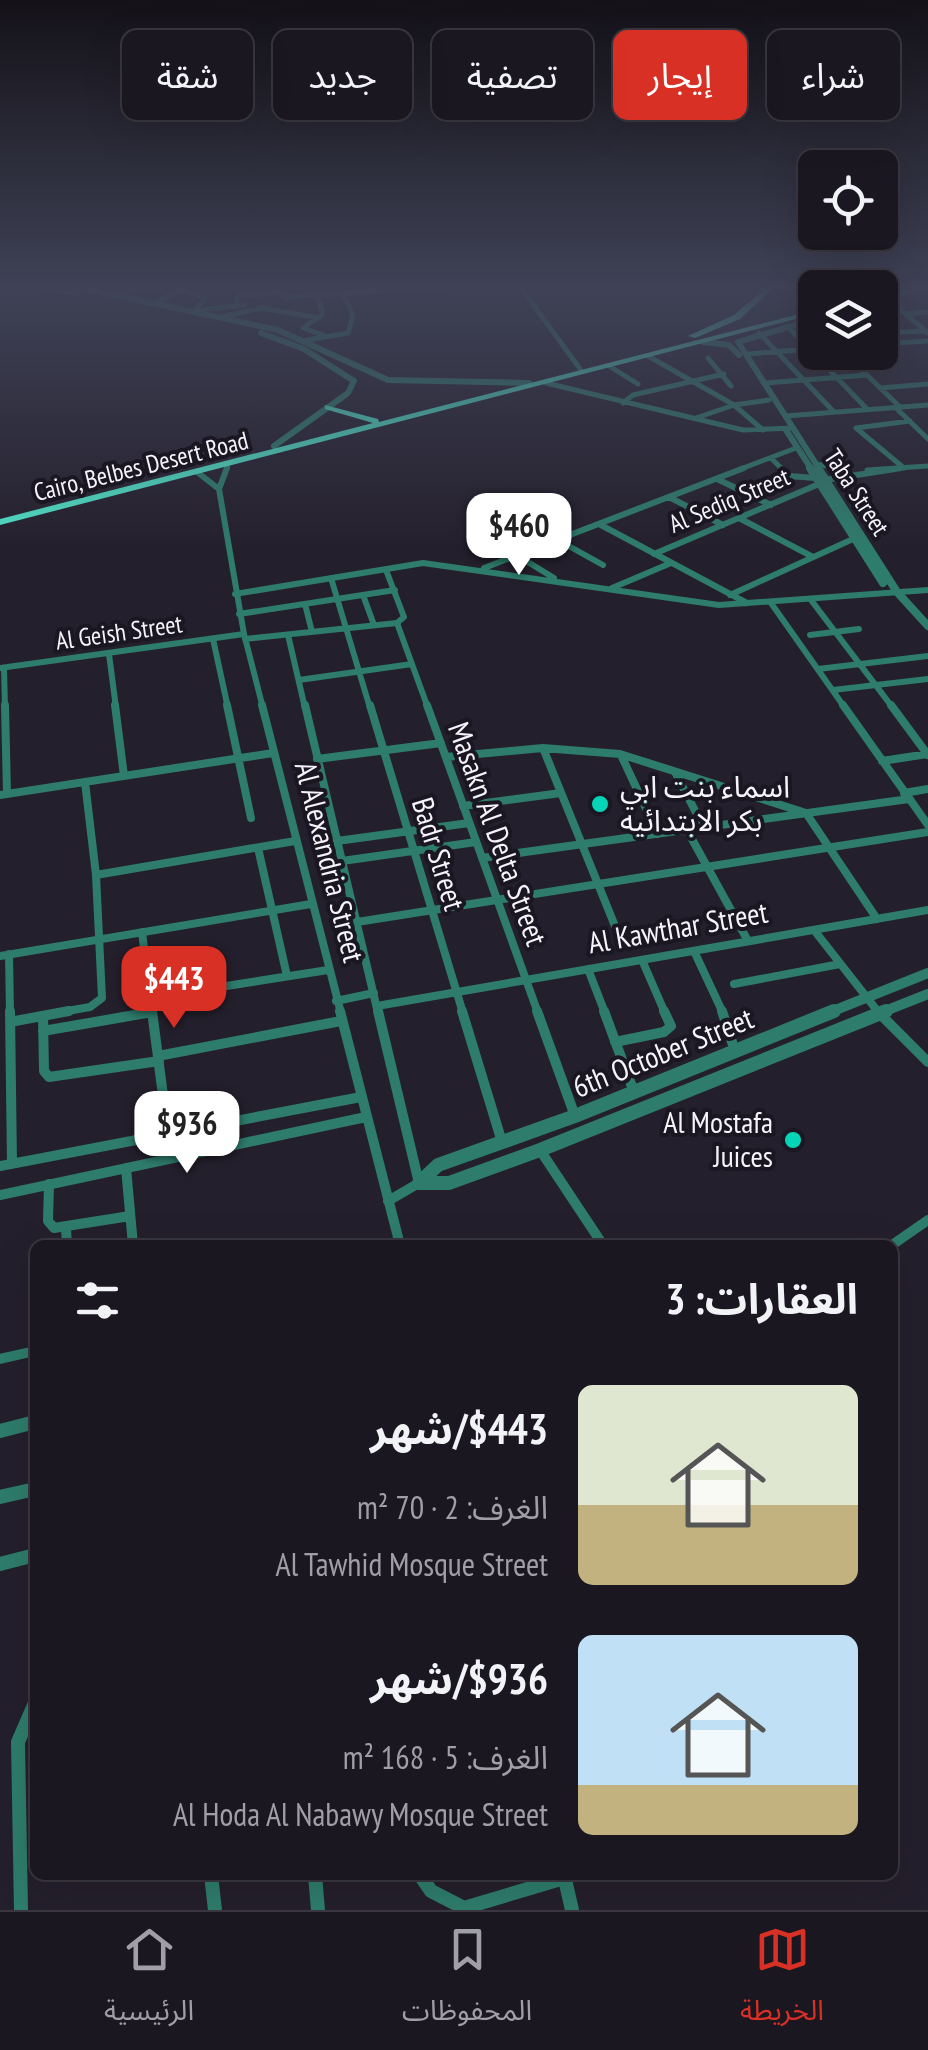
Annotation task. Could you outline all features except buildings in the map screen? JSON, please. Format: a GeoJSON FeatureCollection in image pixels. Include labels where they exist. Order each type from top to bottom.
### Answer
{"type":"FeatureCollection","features":[{"type":"Feature","properties":{"kind":"highway","name":"Cairo, Belbes Desert Road"},"geometry":{"type":"LineString","coordinates":[[0,522],[16,514],[560,374]]}},
{"type":"Feature","properties":{"kind":"highway","name":"Cairo, Belbes Desert Road"},"geometry":{"type":"LineString","coordinates":[[0,513],[16,514],[197,472],[578,374]]}},
{"type":"Feature","properties":{"kind":"highway"},"geometry":{"type":"LineString","coordinates":[[328,408],[374,421]]}},
{"type":"Feature","properties":{"kind":"street"},"geometry":{"type":"LineString","coordinates":[[346,374],[353,378],[371,374]]}},
{"type":"Feature","properties":{"kind":"street"},"geometry":{"type":"LineString","coordinates":[[373,374],[409,383],[529,382]]}},
{"type":"Feature","properties":{"kind":"street"},"geometry":{"type":"LineString","coordinates":[[622,374],[638,384]]}},
{"type":"Feature","properties":{"kind":"street"},"geometry":{"type":"LineString","coordinates":[[677,374],[734,405],[764,430]]}},
{"type":"Feature","properties":{"kind":"street"},"geometry":{"type":"LineString","coordinates":[[622,403],[633,395],[723,374]]}},
{"type":"Feature","properties":{"kind":"street"},"geometry":{"type":"LineString","coordinates":[[724,374],[731,386]]}},
{"type":"Feature","properties":{"kind":"street","name":"Taba Street"},"geometry":{"type":"LineString","coordinates":[[755,374],[816,464],[820,481],[853,538],[928,636]]}},
{"type":"Feature","properties":{"kind":"street","name":"Taba Street"},"geometry":{"type":"LineString","coordinates":[[759,374],[786,416],[796,448],[893,592],[928,626]]}},
{"type":"Feature","properties":{"kind":"street"},"geometry":{"type":"LineString","coordinates":[[798,374],[834,412]]}},
{"type":"Feature","properties":{"kind":"street"},"geometry":{"type":"LineString","coordinates":[[833,374],[868,410]]}},
{"type":"Feature","properties":{"kind":"street"},"geometry":{"type":"LineString","coordinates":[[766,383],[867,375],[928,439]]}},
{"type":"Feature","properties":{"kind":"street"},"geometry":{"type":"LineString","coordinates":[[274,446],[352,390],[353,378]]}},
{"type":"Feature","properties":{"kind":"street"},"geometry":{"type":"LineString","coordinates":[[546,383],[694,419],[764,430],[789,428]]}},
{"type":"Feature","properties":{"kind":"street"},"geometry":{"type":"LineString","coordinates":[[880,388],[928,384]]}},
{"type":"Feature","properties":{"kind":"street"},"geometry":{"type":"LineString","coordinates":[[694,419],[734,405],[769,400]]}},
{"type":"Feature","properties":{"kind":"street"},"geometry":{"type":"LineString","coordinates":[[786,416],[928,405]]}},
{"type":"Feature","properties":{"kind":"street"},"geometry":{"type":"LineString","coordinates":[[904,468],[856,428],[910,421]]}},
{"type":"Feature","properties":{"kind":"street"},"geometry":{"type":"LineString","coordinates":[[481,569],[796,448]]}},
{"type":"Feature","properties":{"kind":"street"},"geometry":{"type":"LineString","coordinates":[[772,458],[789,476],[820,481],[860,471],[928,466]]}},
{"type":"Feature","properties":{"kind":"street","name":"Al Alexandria Street"},"geometry":{"type":"LineString","coordinates":[[228,464],[220,489],[244,637],[399,1240]]}},
{"type":"Feature","properties":{"kind":"street"},"geometry":{"type":"LineString","coordinates":[[816,464],[860,471]]}},
{"type":"Feature","properties":{"kind":"street"},"geometry":{"type":"LineString","coordinates":[[197,472],[220,489]]}},
{"type":"Feature","properties":{"kind":"street"},"geometry":{"type":"LineString","coordinates":[[717,478],[771,504]]}},
{"type":"Feature","properties":{"kind":"street","name":"Al Sediq Street"},"geometry":{"type":"LineString","coordinates":[[654,554],[820,481]]}},
{"type":"Feature","properties":{"kind":"street"},"geometry":{"type":"LineString","coordinates":[[669,497],[723,525]]}},
{"type":"Feature","properties":{"kind":"street"},"geometry":{"type":"LineString","coordinates":[[739,518],[813,557]]}},
{"type":"Feature","properties":{"kind":"street"},"geometry":{"type":"LineString","coordinates":[[599,524],[749,605]]}},
{"type":"Feature","properties":{"kind":"street"},"geometry":{"type":"LineString","coordinates":[[730,594],[853,538]]}},
{"type":"Feature","properties":{"kind":"street"},"geometry":{"type":"LineString","coordinates":[[558,540],[603,565]]}},
{"type":"Feature","properties":{"kind":"street"},"geometry":{"type":"LineString","coordinates":[[497,543],[560,581]]}},
{"type":"Feature","properties":{"kind":"street"},"geometry":{"type":"LineString","coordinates":[[235,594],[424,563],[749,605],[928,590]]}},
{"type":"Feature","properties":{"kind":"street"},"geometry":{"type":"LineString","coordinates":[[609,589],[672,563]]}},
{"type":"Feature","properties":{"kind":"street","name":"Masakn Al Delta Street"},"geometry":{"type":"LineString","coordinates":[[386,570],[404,617],[398,623],[412,664],[575,1116]]}},
{"type":"Feature","properties":{"kind":"street","name":"Badr Street"},"geometry":{"type":"LineString","coordinates":[[331,578],[502,1142]]}},
{"type":"Feature","properties":{"kind":"street"},"geometry":{"type":"LineString","coordinates":[[239,614],[394,590]]}},
{"type":"Feature","properties":{"kind":"street"},"geometry":{"type":"LineString","coordinates":[[364,595],[374,625]]}},
{"type":"Feature","properties":{"kind":"street"},"geometry":{"type":"LineString","coordinates":[[811,600],[928,754],[882,761]]}},
{"type":"Feature","properties":{"kind":"street"},"geometry":{"type":"LineString","coordinates":[[357,922],[928,828],[771,603]]}},
{"type":"Feature","properties":{"kind":"street"},"geometry":{"type":"LineString","coordinates":[[304,604],[312,632]]}},
{"type":"Feature","properties":{"kind":"street","name":"Al Geish Street"},"geometry":{"type":"LineString","coordinates":[[2,668],[213,639],[398,623]]}},
{"type":"Feature","properties":{"kind":"street"},"geometry":{"type":"LineString","coordinates":[[810,635],[860,629]]}},
{"type":"Feature","properties":{"kind":"street"},"geometry":{"type":"LineString","coordinates":[[288,635],[419,1182]]}},
{"type":"Feature","properties":{"kind":"street"},"geometry":{"type":"LineString","coordinates":[[213,639],[251,818]]}},
{"type":"Feature","properties":{"kind":"street"},"geometry":{"type":"LineString","coordinates":[[109,654],[124,776]]}},
{"type":"Feature","properties":{"kind":"street"},"geometry":{"type":"LineString","coordinates":[[818,669],[928,656]]}},
{"type":"Feature","properties":{"kind":"street"},"geometry":{"type":"LineString","coordinates":[[298,680],[412,664]]}},
{"type":"Feature","properties":{"kind":"street"},"geometry":{"type":"LineString","coordinates":[[2,668],[4,794],[273,753]]}},
{"type":"Feature","properties":{"kind":"street"},"geometry":{"type":"LineString","coordinates":[[832,690],[924,680],[928,692]]}},
{"type":"Feature","properties":{"kind":"street"},"geometry":{"type":"LineString","coordinates":[[318,759],[441,743]]}},
{"type":"Feature","properties":{"kind":"street"},"geometry":{"type":"LineString","coordinates":[[543,748],[616,926]]}},
{"type":"Feature","properties":{"kind":"street"},"geometry":{"type":"LineString","coordinates":[[446,757],[543,748],[620,754],[806,813],[877,919]]}},
{"type":"Feature","properties":{"kind":"street"},"geometry":{"type":"LineString","coordinates":[[620,754],[658,834]]}},
{"type":"Feature","properties":{"kind":"street"},"geometry":{"type":"LineString","coordinates":[[674,772],[704,828]]}},
{"type":"Feature","properties":{"kind":"street"},"geometry":{"type":"LineString","coordinates":[[10,1022],[100,1002],[96,875],[85,782]]}},
{"type":"Feature","properties":{"kind":"street"},"geometry":{"type":"LineString","coordinates":[[482,858],[806,813],[928,789]]}},
{"type":"Feature","properties":{"kind":"street"},"geometry":{"type":"LineString","coordinates":[[464,806],[562,793]]}},
{"type":"Feature","properties":{"kind":"street"},"geometry":{"type":"LineString","coordinates":[[337,842],[469,823]]}},
{"type":"Feature","properties":{"kind":"street"},"geometry":{"type":"LineString","coordinates":[[687,830],[748,941]]}},
{"type":"Feature","properties":{"kind":"street"},"geometry":{"type":"LineString","coordinates":[[96,875],[295,841]]}},
{"type":"Feature","properties":{"kind":"street"},"geometry":{"type":"LineString","coordinates":[[342,861],[476,842]]}},
{"type":"Feature","properties":{"kind":"street"},"geometry":{"type":"LineString","coordinates":[[258,848],[287,976]]}},
{"type":"Feature","properties":{"kind":"street"},"geometry":{"type":"LineString","coordinates":[[311,904],[4,955],[10,1022],[6,1165],[361,1097]]}},
{"type":"Feature","properties":{"kind":"street","name":"Al Kawthar Street"},"geometry":{"type":"LineString","coordinates":[[377,1006],[928,910]]}},
{"type":"Feature","properties":{"kind":"street"},"geometry":{"type":"LineString","coordinates":[[814,930],[878,1014],[928,1062]]}},
{"type":"Feature","properties":{"kind":"street"},"geometry":{"type":"LineString","coordinates":[[142,932],[168,1134]]}},
{"type":"Feature","properties":{"kind":"street"},"geometry":{"type":"LineString","coordinates":[[694,951],[721,1007],[735,1051]]}},
{"type":"Feature","properties":{"kind":"street"},"geometry":{"type":"LineString","coordinates":[[615,1042],[664,1032],[671,1026],[642,960]]}},
{"type":"Feature","properties":{"kind":"street"},"geometry":{"type":"LineString","coordinates":[[734,984],[840,964]]}},
{"type":"Feature","properties":{"kind":"street"},"geometry":{"type":"LineString","coordinates":[[588,969],[634,1092]]}},
{"type":"Feature","properties":{"kind":"street"},"geometry":{"type":"LineString","coordinates":[[150,998],[328,970]]}},
{"type":"Feature","properties":{"kind":"street","name":"6th October Street"},"geometry":{"type":"LineString","coordinates":[[388,1202],[438,1164],[575,1116],[928,973]]}},
{"type":"Feature","properties":{"kind":"street"},"geometry":{"type":"LineString","coordinates":[[336,1001],[374,993]]}},
{"type":"Feature","properties":{"kind":"street","name":"6th October Street"},"geometry":{"type":"LineString","coordinates":[[419,1182],[449,1183],[540,1150],[928,994]]}},
{"type":"Feature","properties":{"kind":"street"},"geometry":{"type":"LineString","coordinates":[[44,1031],[152,1012]]}},
{"type":"Feature","properties":{"kind":"street"},"geometry":{"type":"LineString","coordinates":[[44,1016],[44,1071],[54,1079],[340,1021]]}},
{"type":"Feature","properties":{"kind":"street"},"geometry":{"type":"LineString","coordinates":[[0,1195],[366,1118]]}},
{"type":"Feature","properties":{"kind":"street"},"geometry":{"type":"LineString","coordinates":[[540,1150],[600,1240]]}},
{"type":"Feature","properties":{"kind":"street"},"geometry":{"type":"LineString","coordinates":[[126,1168],[132,1240]]}},
{"type":"Feature","properties":{"kind":"street"},"geometry":{"type":"LineString","coordinates":[[49,1184],[48,1221],[54,1228],[130,1216]]}},
{"type":"Feature","properties":{"kind":"street"},"geometry":{"type":"LineString","coordinates":[[898,1241],[928,1220]]}},
{"type":"Feature","properties":{"kind":"street"},"geometry":{"type":"LineString","coordinates":[[66,1228],[67,1240]]}},
{"type":"Feature","properties":{"kind":"street"},"geometry":{"type":"LineString","coordinates":[[0,1359],[30,1352]]}},
{"type":"Feature","properties":{"kind":"street"},"geometry":{"type":"LineString","coordinates":[[0,1431],[30,1423]]}},
{"type":"Feature","properties":{"kind":"street"},"geometry":{"type":"LineString","coordinates":[[0,1498],[30,1490]]}},
{"type":"Feature","properties":{"kind":"street"},"geometry":{"type":"LineString","coordinates":[[0,1564],[30,1556]]}},
{"type":"Feature","properties":{"kind":"street"},"geometry":{"type":"LineString","coordinates":[[21,1910],[18,1742],[30,1714]]}},
{"type":"Feature","properties":{"kind":"street"},"geometry":{"type":"LineString","coordinates":[[212,1880],[215,1910]]}},
{"type":"Feature","properties":{"kind":"street"},"geometry":{"type":"LineString","coordinates":[[315,1880],[318,1910]]}},
{"type":"Feature","properties":{"kind":"street"},"geometry":{"type":"LineString","coordinates":[[423,1880],[431,1891],[464,1909],[552,1880]]}},
{"type":"Feature","properties":{"kind":"street"},"geometry":{"type":"LineString","coordinates":[[565,1880],[572,1910]]}},
{"type":"Feature","properties":{"kind":"place","name":"اسماء بنت ابي بكر الابتدائيه"},"geometry":{"type":"Point","coordinates":[600,804]}},
{"type":"Feature","properties":{"kind":"place","name":"Al Mostafa Juices"},"geometry":{"type":"Point","coordinates":[793,1140]}}]}
